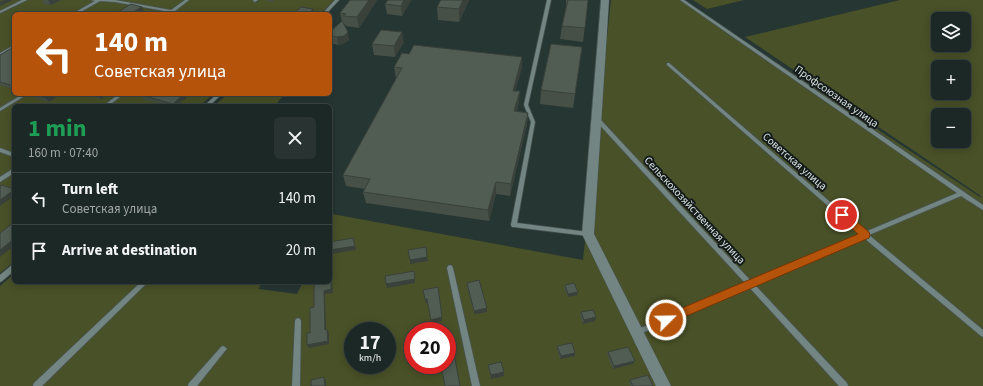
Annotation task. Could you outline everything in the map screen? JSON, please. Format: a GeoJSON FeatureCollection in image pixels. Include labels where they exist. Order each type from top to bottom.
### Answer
{"type":"FeatureCollection","features":[{"type":"Feature","properties":{"kind":"street"},"geometry":{"type":"LineString","coordinates":[[605,0],[588,234],[664,386]]}},
{"type":"Feature","properties":{"kind":"lane"},"geometry":{"type":"LineString","coordinates":[[0,12],[25,0]]}},
{"type":"Feature","properties":{"kind":"lane"},"geometry":{"type":"LineString","coordinates":[[172,11],[187,0]]}},
{"type":"Feature","properties":{"kind":"lane"},"geometry":{"type":"LineString","coordinates":[[326,12],[337,0]]}},
{"type":"Feature","properties":{"kind":"lane"},"geometry":{"type":"LineString","coordinates":[[549,0],[526,105],[533,122],[514,225],[588,234]]}},
{"type":"Feature","properties":{"kind":"lane","name":"Профсоюзная улица"},"geometry":{"type":"LineString","coordinates":[[682,0],[982,206]]}},
{"type":"Feature","properties":{"kind":"lane"},"geometry":{"type":"LineString","coordinates":[[77,12],[96,1],[116,1],[177,12]]}},
{"type":"Feature","properties":{"kind":"lane"},"geometry":{"type":"LineString","coordinates":[[160,12],[163,10]]}},
{"type":"Feature","properties":{"kind":"lane"},"geometry":{"type":"LineString","coordinates":[[0,55],[12,48]]}},
{"type":"Feature","properties":{"kind":"lane","name":"Советская улица"},"geometry":{"type":"LineString","coordinates":[[668,64],[865,235],[983,334]]}},
{"type":"Feature","properties":{"kind":"lane"},"geometry":{"type":"LineString","coordinates":[[0,110],[23,96]]}},
{"type":"Feature","properties":{"kind":"lane"},"geometry":{"type":"LineString","coordinates":[[108,104],[119,96]]}},
{"type":"Feature","properties":{"kind":"lane"},"geometry":{"type":"LineString","coordinates":[[208,104],[218,96]]}},
{"type":"Feature","properties":{"kind":"lane","name":"Сельскохозяйственная улица"},"geometry":{"type":"LineString","coordinates":[[596,118],[844,386]]}},
{"type":"Feature","properties":{"kind":"lane"},"geometry":{"type":"LineString","coordinates":[[0,150],[12,154]]}},
{"type":"Feature","properties":{"kind":"lane"},"geometry":{"type":"LineString","coordinates":[[0,180],[12,171]]}},
{"type":"Feature","properties":{"kind":"lane"},"geometry":{"type":"LineString","coordinates":[[638,332],[962,193]]}},
{"type":"Feature","properties":{"kind":"lane"},"geometry":{"type":"LineString","coordinates":[[450,268],[476,386]]}},
{"type":"Feature","properties":{"kind":"lane"},"geometry":{"type":"LineString","coordinates":[[0,279],[12,269]]}},
{"type":"Feature","properties":{"kind":"lane"},"geometry":{"type":"LineString","coordinates":[[37,386],[143,284]]}},
{"type":"Feature","properties":{"kind":"lane"},"geometry":{"type":"LineString","coordinates":[[296,386],[298,321]]}},
{"type":"Feature","properties":{"kind":"lane"},"geometry":{"type":"LineString","coordinates":[[192,386],[223,349]]}},
{"type":"Feature","properties":{"kind":"green space"},"geometry":{"type":"Polygon","coordinates":[[[0,0],[334,0],[323,12],[12,12],[12,96],[212,96],[202,104],[12,104],[12,264],[0,273],[0,0]]]}},
{"type":"Feature","properties":{"kind":"green space"},"geometry":{"type":"Polygon","coordinates":[[[611,0],[681,0],[980,197],[981,196],[745,37],[900,0],[983,0],[983,386],[0,386],[0,286],[12,276],[12,284],[260,284],[259,289],[297,294],[302,284],[332,284],[332,214],[583,260],[611,0]]]}},
{"type":"Feature","properties":{"kind":"green space"},"geometry":{"type":"Polygon","coordinates":[[[693,0],[744,0],[707,9],[693,0]]]}},
{"type":"Feature","properties":{"kind":"green space"},"geometry":{"type":"Polygon","coordinates":[[[226,96],[282,96],[276,104],[216,104],[226,96]]]}},
{"type":"Feature","properties":{"kind":"building"},"geometry":{"type":"Polygon","coordinates":[[[350,0],[369,0],[357,17],[343,16],[346,14],[340,13],[350,0]]]}},
{"type":"Feature","properties":{"kind":"building"},"geometry":{"type":"Polygon","coordinates":[[[388,0],[404,0],[401,6],[385,4],[388,0]]]}},
{"type":"Feature","properties":{"kind":"building"},"geometry":{"type":"Polygon","coordinates":[[[441,0],[463,0],[459,9],[437,7],[441,0]]]}},
{"type":"Feature","properties":{"kind":"building"},"geometry":{"type":"Polygon","coordinates":[[[568,0],[588,0],[585,28],[562,26],[568,0]]]}},
{"type":"Feature","properties":{"kind":"building"},"geometry":{"type":"Polygon","coordinates":[[[131,4],[142,7],[133,12],[118,12],[131,4]]]}},
{"type":"Feature","properties":{"kind":"building"},"geometry":{"type":"Polygon","coordinates":[[[301,7],[313,9],[310,12],[295,12],[301,7]]]}},
{"type":"Feature","properties":{"kind":"building"},"geometry":{"type":"Polygon","coordinates":[[[342,21],[348,32],[344,36],[337,37],[332,36],[332,30],[342,21]]]}},
{"type":"Feature","properties":{"kind":"building"},"geometry":{"type":"Polygon","coordinates":[[[381,30],[402,32],[394,46],[372,44],[381,30]]]}},
{"type":"Feature","properties":{"kind":"building"},"geometry":{"type":"Polygon","coordinates":[[[551,44],[582,47],[575,94],[541,90],[551,44]]]}},
{"type":"Feature","properties":{"kind":"building"},"geometry":{"type":"Polygon","coordinates":[[[414,45],[522,57],[513,91],[520,91],[514,111],[528,113],[511,184],[496,182],[488,210],[363,192],[370,179],[343,175],[402,68],[394,67],[402,53],[409,54],[414,45]]]}},
{"type":"Feature","properties":{"kind":"building"},"geometry":{"type":"Polygon","coordinates":[[[12,48],[12,85],[0,82],[0,55],[12,48]]]}},
{"type":"Feature","properties":{"kind":"building"},"geometry":{"type":"Polygon","coordinates":[[[145,96],[182,96],[173,104],[145,96]]]}},
{"type":"Feature","properties":{"kind":"building"},"geometry":{"type":"Polygon","coordinates":[[[2,185],[12,188],[12,191],[0,200],[0,186],[2,185]]]}},
{"type":"Feature","properties":{"kind":"building"},"geometry":{"type":"Polygon","coordinates":[[[12,224],[12,241],[0,250],[0,233],[12,224]]]}},
{"type":"Feature","properties":{"kind":"building"},"geometry":{"type":"Polygon","coordinates":[[[353,238],[355,246],[332,250],[332,242],[353,238]]]}},
{"type":"Feature","properties":{"kind":"building"},"geometry":{"type":"Polygon","coordinates":[[[426,247],[427,257],[410,260],[408,250],[426,247]]]}},
{"type":"Feature","properties":{"kind":"building"},"geometry":{"type":"Polygon","coordinates":[[[414,271],[415,279],[386,284],[385,276],[414,271]]]}},
{"type":"Feature","properties":{"kind":"building"},"geometry":{"type":"Polygon","coordinates":[[[479,280],[487,308],[474,311],[467,283],[479,280]]]}},
{"type":"Feature","properties":{"kind":"building"},"geometry":{"type":"Polygon","coordinates":[[[574,283],[578,292],[568,294],[565,285],[574,283]]]}},
{"type":"Feature","properties":{"kind":"building"},"geometry":{"type":"Polygon","coordinates":[[[314,284],[331,284],[331,289],[324,291],[325,330],[327,329],[328,341],[307,345],[307,333],[310,333],[310,308],[314,307],[314,284]]]}},
{"type":"Feature","properties":{"kind":"building"},"geometry":{"type":"Polygon","coordinates":[[[438,287],[442,317],[431,320],[427,299],[425,299],[423,290],[438,287]]]}},
{"type":"Feature","properties":{"kind":"building"},"geometry":{"type":"Polygon","coordinates":[[[593,310],[596,317],[584,320],[581,312],[593,310]]]}},
{"type":"Feature","properties":{"kind":"building"},"geometry":{"type":"Polygon","coordinates":[[[572,343],[575,353],[561,356],[557,346],[572,343]]]}},
{"type":"Feature","properties":{"kind":"building"},"geometry":{"type":"Polygon","coordinates":[[[628,347],[635,361],[614,366],[608,352],[628,347]]]}},
{"type":"Feature","properties":{"kind":"building"},"geometry":{"type":"Polygon","coordinates":[[[501,362],[504,372],[491,375],[488,365],[501,362]]]}},
{"type":"Feature","properties":{"kind":"building"},"geometry":{"type":"Polygon","coordinates":[[[456,364],[460,386],[445,386],[443,374],[456,374],[456,364]]]}},
{"type":"Feature","properties":{"kind":"building"},"geometry":{"type":"Polygon","coordinates":[[[648,375],[653,386],[633,386],[630,380],[648,375]]]}},
{"type":"Feature","properties":{"kind":"building"},"geometry":{"type":"Polygon","coordinates":[[[324,377],[325,386],[311,386],[311,380],[324,377]]]}},
{"type":"Feature","properties":{"kind":"route"},"geometry":{"type":"LineString","coordinates":[[666,320],[865,235],[842,215]]}}]}
